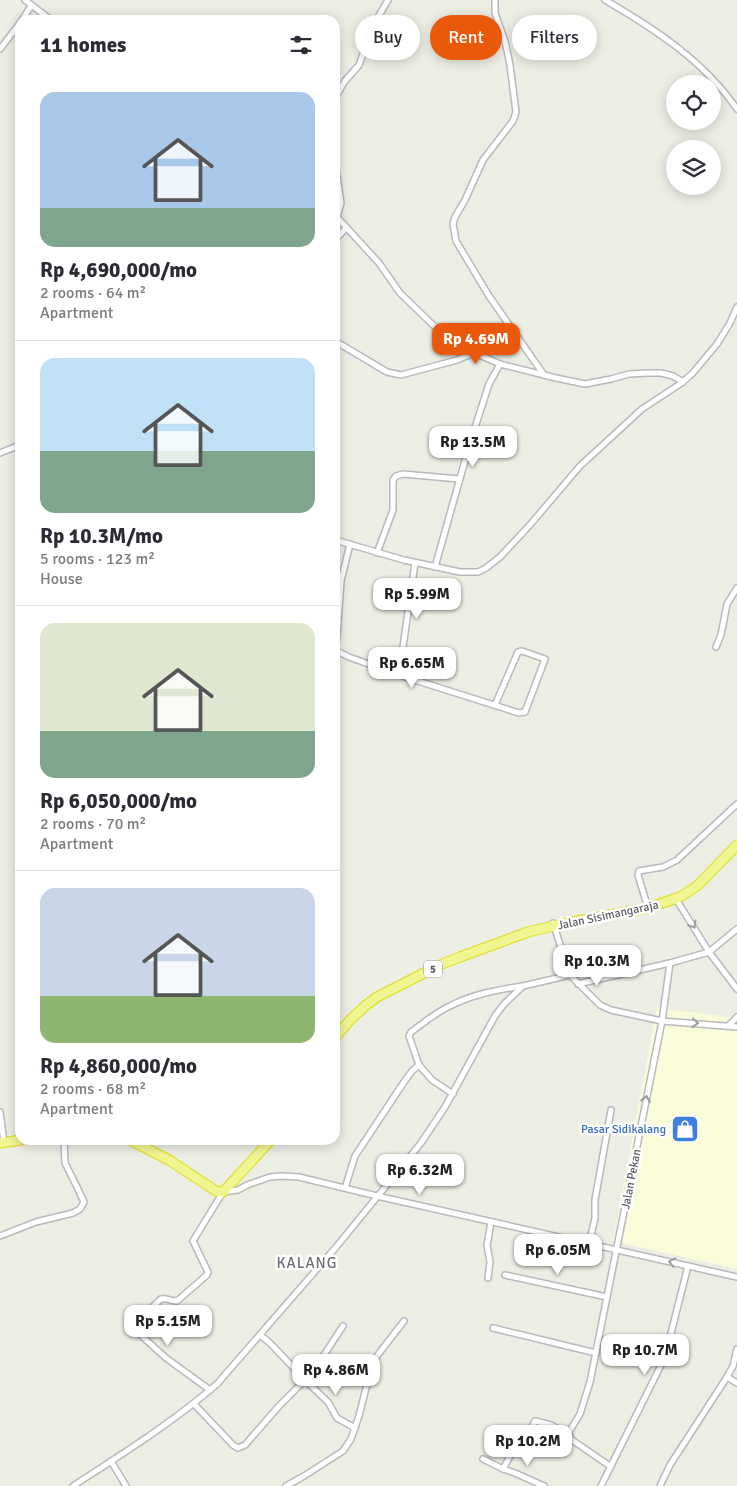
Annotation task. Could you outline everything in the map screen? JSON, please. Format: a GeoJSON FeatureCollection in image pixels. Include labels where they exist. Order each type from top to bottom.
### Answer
{"type":"FeatureCollection","features":[{"type":"Feature","properties":{"kind":"highway","name":"Jalan Sisimangaraja"},"geometry":{"type":"LineString","coordinates":[[648,907],[689,890],[737,843]]}},
{"type":"Feature","properties":{"kind":"highway","name":"Jalan Sisimangaraja"},"geometry":{"type":"LineString","coordinates":[[340,1032],[349,1021],[377,997],[460,957],[528,932],[573,921],[648,907],[676,899],[697,886],[737,843]]}},
{"type":"Feature","properties":{"kind":"highway"},"geometry":{"type":"LineString","coordinates":[[2,1142],[15,1141]]}},
{"type":"Feature","properties":{"kind":"highway"},"geometry":{"type":"LineString","coordinates":[[140,1145],[169,1160],[216,1191],[223,1192],[266,1145]]}},
{"type":"Feature","properties":{"kind":"street"},"geometry":{"type":"LineString","coordinates":[[24,0],[44,15]]}},
{"type":"Feature","properties":{"kind":"street"},"geometry":{"type":"LineString","coordinates":[[340,90],[358,65],[373,26],[388,0]]}},
{"type":"Feature","properties":{"kind":"street"},"geometry":{"type":"LineString","coordinates":[[495,0],[495,13],[505,42],[510,65],[516,112],[513,121],[483,160],[453,224],[456,241],[489,296],[544,375]]}},
{"type":"Feature","properties":{"kind":"street"},"geometry":{"type":"LineString","coordinates":[[605,0],[651,28],[692,58],[737,109]]}},
{"type":"Feature","properties":{"kind":"street"},"geometry":{"type":"LineString","coordinates":[[25,15],[31,6]]}},
{"type":"Feature","properties":{"kind":"street"},"geometry":{"type":"LineString","coordinates":[[0,49],[15,29]]}},
{"type":"Feature","properties":{"kind":"street"},"geometry":{"type":"LineString","coordinates":[[340,220],[379,263],[400,293],[444,335],[459,346],[500,364],[585,384],[629,374],[661,373],[673,376],[683,382]]}},
{"type":"Feature","properties":{"kind":"street"},"geometry":{"type":"LineString","coordinates":[[340,235],[346,228]]}},
{"type":"Feature","properties":{"kind":"street"},"geometry":{"type":"LineString","coordinates":[[340,541],[377,553],[435,567],[466,572],[478,572],[486,568],[500,557],[529,526],[587,460],[642,409],[692,374],[717,344],[737,307]]}},
{"type":"Feature","properties":{"kind":"street"},"geometry":{"type":"LineString","coordinates":[[340,344],[387,372],[400,375],[458,360],[474,353]]}},
{"type":"Feature","properties":{"kind":"street"},"geometry":{"type":"LineString","coordinates":[[435,567],[459,479],[489,384],[500,364]]}},
{"type":"Feature","properties":{"kind":"street"},"geometry":{"type":"LineString","coordinates":[[0,453],[15,447]]}},
{"type":"Feature","properties":{"kind":"street"},"geometry":{"type":"LineString","coordinates":[[377,553],[393,510],[393,480],[396,476],[403,474],[459,479]]}},
{"type":"Feature","properties":{"kind":"street"},"geometry":{"type":"LineString","coordinates":[[340,597],[341,581],[350,544]]}},
{"type":"Feature","properties":{"kind":"street"},"geometry":{"type":"LineString","coordinates":[[399,674],[415,563]]}},
{"type":"Feature","properties":{"kind":"street"},"geometry":{"type":"LineString","coordinates":[[716,647],[727,604],[737,588]]}},
{"type":"Feature","properties":{"kind":"street"},"geometry":{"type":"LineString","coordinates":[[340,652],[519,713],[525,712],[545,659],[522,651],[518,652],[496,705]]}},
{"type":"Feature","properties":{"kind":"street"},"geometry":{"type":"LineString","coordinates":[[648,907],[641,888],[638,872],[663,867],[676,860],[737,804]]}},
{"type":"Feature","properties":{"kind":"street"},"geometry":{"type":"LineString","coordinates":[[676,899],[709,952],[737,989]]}},
{"type":"Feature","properties":{"kind":"street"},"geometry":{"type":"LineString","coordinates":[[551,926],[570,976],[600,1005],[662,1021],[737,1027]]}},
{"type":"Feature","properties":{"kind":"street"},"geometry":{"type":"LineString","coordinates":[[578,984],[709,952],[737,929]]}},
{"type":"Feature","properties":{"kind":"street","name":"Jalan Pekan"},"geometry":{"type":"LineString","coordinates":[[569,1435],[582,1408],[590,1382],[662,1021],[670,963]]}},
{"type":"Feature","properties":{"kind":"street"},"geometry":{"type":"LineString","coordinates":[[453,1094],[432,1080],[419,1065],[409,1036],[411,1032],[449,1006],[475,995],[570,976]]}},
{"type":"Feature","properties":{"kind":"street"},"geometry":{"type":"LineString","coordinates":[[73,1486],[194,1404],[217,1384],[337,1246],[421,1143],[453,1094],[495,1016],[504,1004],[523,986]]}},
{"type":"Feature","properties":{"kind":"street"},"geometry":{"type":"LineString","coordinates":[[728,1026],[737,1017]]}},
{"type":"Feature","properties":{"kind":"street"},"geometry":{"type":"LineString","coordinates":[[345,1188],[355,1156],[408,1077],[419,1065]]}},
{"type":"Feature","properties":{"kind":"street"},"geometry":{"type":"LineString","coordinates":[[589,1244],[595,1218],[595,1200],[611,1110]]}},
{"type":"Feature","properties":{"kind":"street"},"geometry":{"type":"LineString","coordinates":[[0,1112],[2,1142]]}},
{"type":"Feature","properties":{"kind":"street"},"geometry":{"type":"LineString","coordinates":[[0,1236],[36,1222],[73,1213],[80,1209],[84,1202],[65,1163],[64,1145]]}},
{"type":"Feature","properties":{"kind":"street"},"geometry":{"type":"LineString","coordinates":[[210,1390],[166,1358],[133,1327],[161,1299],[166,1298],[171,1301],[177,1301],[207,1275],[208,1272],[193,1241],[223,1192],[238,1190],[270,1177],[299,1177],[737,1277]]}},
{"type":"Feature","properties":{"kind":"street"},"geometry":{"type":"LineString","coordinates":[[488,1278],[490,1262],[487,1245],[491,1222]]}},
{"type":"Feature","properties":{"kind":"street"},"geometry":{"type":"LineString","coordinates":[[601,1486],[665,1357],[688,1266]]}},
{"type":"Feature","properties":{"kind":"street"},"geometry":{"type":"LineString","coordinates":[[505,1275],[608,1296]]}},
{"type":"Feature","properties":{"kind":"street"},"geometry":{"type":"LineString","coordinates":[[286,1486],[344,1450],[355,1428],[375,1361],[404,1321]]}},
{"type":"Feature","properties":{"kind":"street"},"geometry":{"type":"LineString","coordinates":[[194,1404],[233,1445],[242,1448],[305,1380],[343,1326]]}},
{"type":"Feature","properties":{"kind":"street"},"geometry":{"type":"LineString","coordinates":[[493,1328],[596,1353]]}},
{"type":"Feature","properties":{"kind":"street"},"geometry":{"type":"LineString","coordinates":[[260,1335],[328,1402],[337,1418],[355,1428]]}},
{"type":"Feature","properties":{"kind":"street"},"geometry":{"type":"LineString","coordinates":[[660,1486],[670,1466],[727,1377],[733,1366],[737,1349]]}},
{"type":"Feature","properties":{"kind":"street"},"geometry":{"type":"LineString","coordinates":[[727,1377],[737,1383]]}},
{"type":"Feature","properties":{"kind":"street"},"geometry":{"type":"LineString","coordinates":[[503,1469],[515,1447],[523,1444],[535,1421],[551,1425],[569,1435],[572,1440],[610,1466]]}},
{"type":"Feature","properties":{"kind":"street"},"geometry":{"type":"LineString","coordinates":[[482,1460],[544,1486]]}},
{"type":"Feature","properties":{"kind":"street"},"geometry":{"type":"LineString","coordinates":[[111,1461],[126,1486]]}},
{"type":"Feature","properties":{"kind":"shaded area","name":"Pasar Sidikalang"},"geometry":{"type":"Polygon","coordinates":[[[657,1008],[737,1018],[737,1269],[613,1241],[657,1008]]]}},
{"type":"Feature","properties":{"kind":"place","name":"Pasar Sidikalang"},"geometry":{"type":"Point","coordinates":[685,1129]}},
{"type":"Feature","properties":{"kind":"district","name":"KALANG"},"geometry":{"type":"Point","coordinates":[307,1263]}}]}
